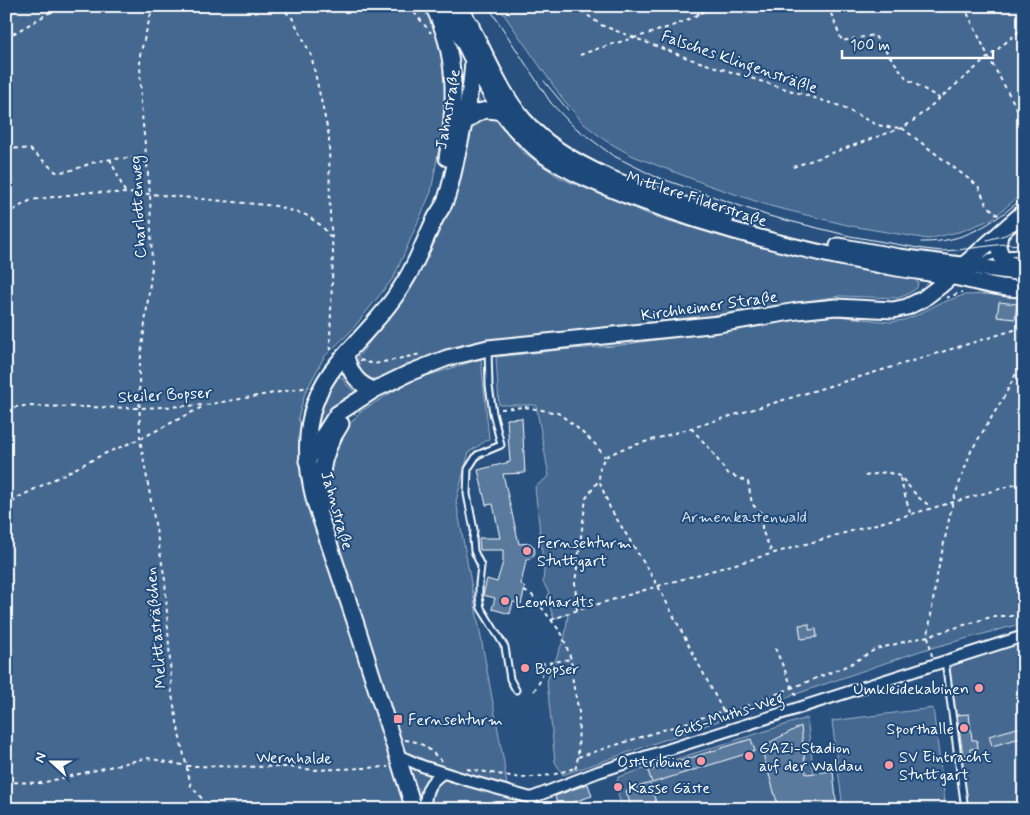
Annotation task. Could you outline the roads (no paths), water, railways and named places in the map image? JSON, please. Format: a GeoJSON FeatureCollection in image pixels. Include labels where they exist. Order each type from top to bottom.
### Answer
{"type":"FeatureCollection","features":[{"type":"Feature","properties":{"kind":"main road","name":"Jahnstraße"},"geometry":{"type":"LineString","coordinates":[[433,6],[441,22],[448,45],[454,85],[450,141],[436,217]]}},
{"type":"Feature","properties":{"kind":"main road","name":"Mittlere Filderstraße"},"geometry":{"type":"LineString","coordinates":[[443,6],[503,113],[515,129],[537,150],[572,172],[674,213],[769,240],[896,268],[950,276],[977,283],[1024,289]]}},
{"type":"Feature","properties":{"kind":"main road"},"geometry":{"type":"LineString","coordinates":[[458,6],[471,25]]}},
{"type":"Feature","properties":{"kind":"main road","name":"Jahnstraße"},"geometry":{"type":"LineString","coordinates":[[414,809],[310,484],[307,461],[308,431],[315,404],[324,384],[391,303],[405,282],[444,203],[464,123],[473,60],[471,25]]}},
{"type":"Feature","properties":{"kind":"main road","name":"Mittlere Filderstraße"},"geometry":{"type":"LineString","coordinates":[[471,25],[505,92],[522,118],[545,142],[577,162],[650,193],[730,219],[834,246],[963,265],[1024,271]]}},
{"type":"Feature","properties":{"kind":"main road"},"geometry":{"type":"LineString","coordinates":[[464,123],[476,113],[488,110],[503,113]]}},
{"type":"Feature","properties":{"kind":"main road","name":"Kirchheimer Straße"},"geometry":{"type":"LineString","coordinates":[[307,461],[337,414],[350,408],[374,390],[409,372],[447,358],[488,348],[719,324],[797,310],[836,307],[893,310],[907,307],[940,286],[1024,212]]}},
{"type":"Feature","properties":{"kind":"main road"},"geometry":{"type":"LineString","coordinates":[[1000,234],[998,248],[1004,261],[1024,271]]}},
{"type":"Feature","properties":{"kind":"main road"},"geometry":{"type":"LineString","coordinates":[[342,360],[359,382],[374,390]]}},
{"type":"Feature","properties":{"kind":"main road","name":"Kirchheimer Straße"},"geometry":{"type":"LineString","coordinates":[[319,516],[324,460],[330,444],[350,408]]}},
{"type":"Feature","properties":{"kind":"street","name":"Guts-Muths-Weg"},"geometry":{"type":"LineString","coordinates":[[530,798],[598,772],[1024,636]]}},
{"type":"Feature","properties":{"kind":"street"},"geometry":{"type":"LineString","coordinates":[[398,760],[422,766],[444,768],[530,798]]}},
{"type":"Feature","properties":{"kind":"street"},"geometry":{"type":"LineString","coordinates":[[425,809],[427,787],[444,768]]}},
{"type":"Feature","properties":{"kind":"lane"},"geometry":{"type":"LineString","coordinates":[[1016,254],[1024,250]]}},
{"type":"Feature","properties":{"kind":"lane"},"geometry":{"type":"LineString","coordinates":[[963,265],[982,261],[1000,254],[1024,254]]}},
{"type":"Feature","properties":{"kind":"lane"},"geometry":{"type":"LineString","coordinates":[[488,348],[492,410],[501,445],[477,455],[468,469],[467,494],[474,530],[474,551],[481,566],[479,597],[481,608],[505,647],[510,679],[516,690]]}},
{"type":"Feature","properties":{"kind":"lane"},"geometry":{"type":"LineString","coordinates":[[945,661],[965,809]]}},
{"type":"Feature","properties":{"kind":"lane"},"geometry":{"type":"LineString","coordinates":[[530,798],[532,809]]}},
{"type":"Feature","properties":{"kind":"tram line"},"geometry":{"type":"LineString","coordinates":[[488,6],[551,103],[572,125],[612,155],[654,176],[769,216],[850,236],[942,251],[1004,244],[1024,245]]}},
{"type":"Feature","properties":{"kind":"tram line"},"geometry":{"type":"LineString","coordinates":[[544,81],[568,110]]}},
{"type":"Feature","properties":{"kind":"tram line"},"geometry":{"type":"LineString","coordinates":[[921,242],[951,239],[977,230],[1000,216],[1024,197]]}},
{"type":"Feature","properties":{"kind":"tram line"},"geometry":{"type":"LineString","coordinates":[[987,240],[1005,235],[1024,225]]}},
{"type":"Feature","properties":{"kind":"place","name":"Fernsehturm Stuttgart"},"geometry":{"type":"Point","coordinates":[527,551]}},
{"type":"Feature","properties":{"kind":"place","name":"Leonhardts"},"geometry":{"type":"Point","coordinates":[505,601]}},
{"type":"Feature","properties":{"kind":"place","name":"Bopser"},"geometry":{"type":"Point","coordinates":[525,668]}},
{"type":"Feature","properties":{"kind":"place","name":"Umkleidekabinen"},"geometry":{"type":"Point","coordinates":[979,688]}},
{"type":"Feature","properties":{"kind":"place","name":"Fernsehturm"},"geometry":{"type":"Point","coordinates":[398,719]}},
{"type":"Feature","properties":{"kind":"place","name":"Sporthalle"},"geometry":{"type":"Point","coordinates":[964,728]}},
{"type":"Feature","properties":{"kind":"place","name":"GAZi-Stadion auf der Waldau"},"geometry":{"type":"Point","coordinates":[749,756]}},
{"type":"Feature","properties":{"kind":"place","name":"Osttribüne"},"geometry":{"type":"Point","coordinates":[701,761]}},
{"type":"Feature","properties":{"kind":"place","name":"SV Eintracht Stuttgart"},"geometry":{"type":"Point","coordinates":[889,765]}},
{"type":"Feature","properties":{"kind":"place","name":"Kasse Gäste"},"geometry":{"type":"Point","coordinates":[618,787]}},
{"type":"Feature","properties":{"kind":"park label","name":"Armenkastenwald"},"geometry":{"type":"Point","coordinates":[744,516]}}]}
